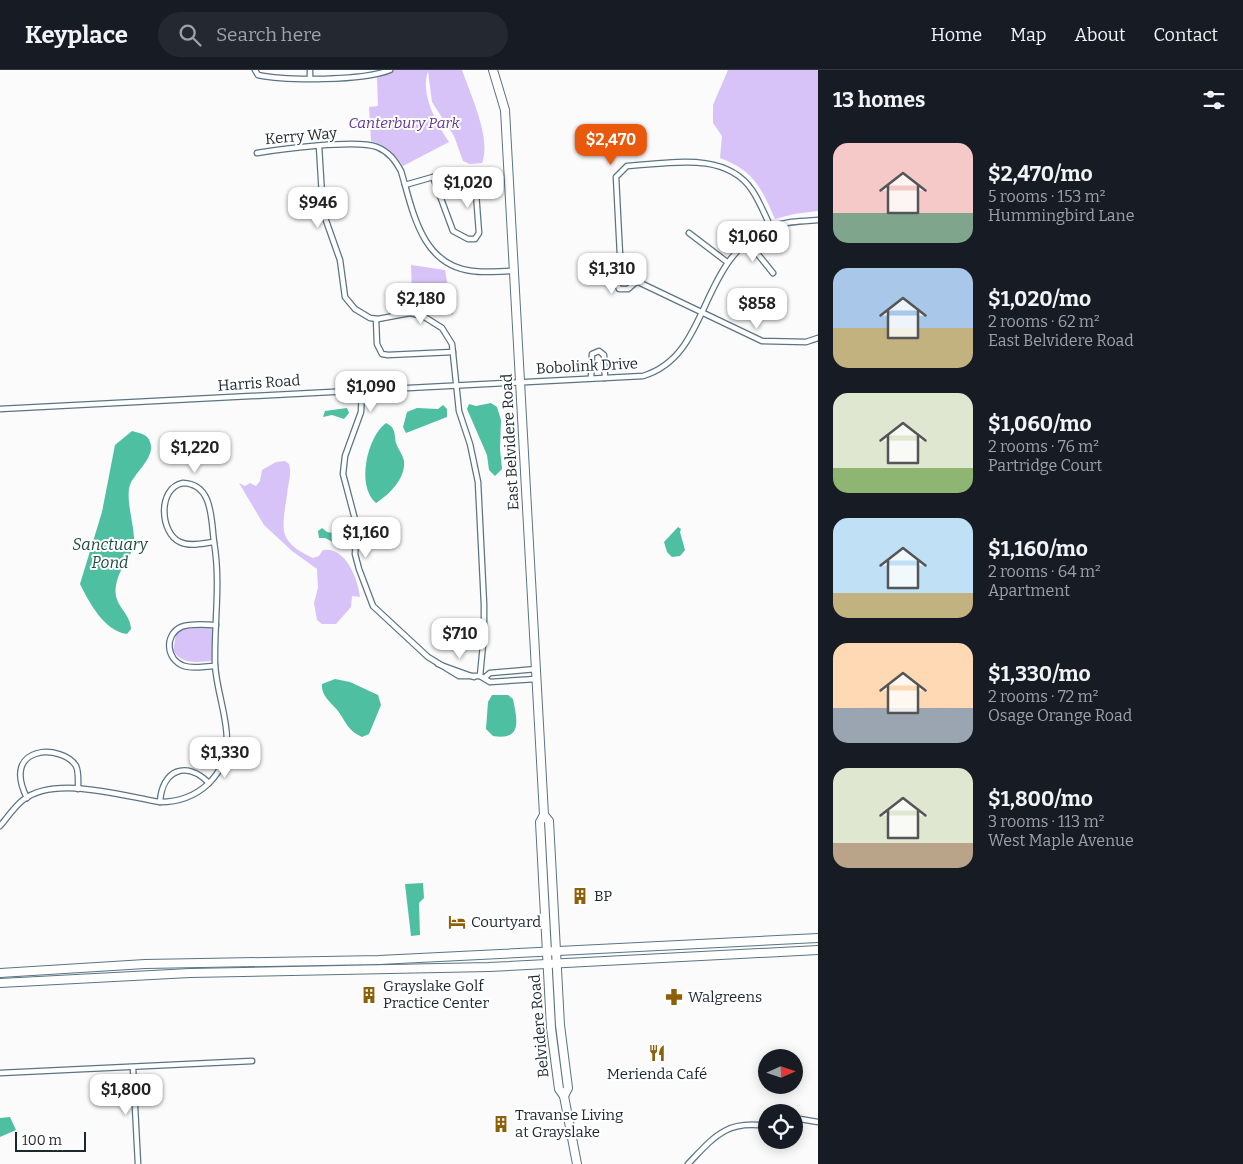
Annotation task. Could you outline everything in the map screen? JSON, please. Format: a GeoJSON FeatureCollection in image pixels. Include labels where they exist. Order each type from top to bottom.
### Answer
{"type":"FeatureCollection","features":[{"type":"Feature","properties":{"kind":"main road","name":"East Belvidere Road"},"geometry":{"type":"LineString","coordinates":[[493,70],[505,110],[544,815],[540,822],[546,951]]}},
{"type":"Feature","properties":{"kind":"main road","name":"East Belvidere Road"},"geometry":{"type":"LineString","coordinates":[[544,815],[549,821],[555,951]]}},
{"type":"Feature","properties":{"kind":"main road"},"geometry":{"type":"LineString","coordinates":[[0,973],[146,964],[379,960],[818,938]]}},
{"type":"Feature","properties":{"kind":"main road"},"geometry":{"type":"LineString","coordinates":[[0,983],[190,973],[464,968],[818,950]]}},
{"type":"Feature","properties":{"kind":"main road","name":"Belvidere Road"},"geometry":{"type":"LineString","coordinates":[[546,951],[553,1055],[559,1089],[564,1096],[577,1164]]}},
{"type":"Feature","properties":{"kind":"main road","name":"Belvidere Road"},"geometry":{"type":"LineString","coordinates":[[555,951],[561,1035],[568,1088],[564,1096]]}},
{"type":"Feature","properties":{"kind":"street"},"geometry":{"type":"LineString","coordinates":[[255,70],[258,75],[277,79],[373,75],[390,70]]}},
{"type":"Feature","properties":{"kind":"street"},"geometry":{"type":"LineString","coordinates":[[310,70],[310,78]]}},
{"type":"Feature","properties":{"kind":"street","name":"Kerry Way"},"geometry":{"type":"LineString","coordinates":[[257,153],[281,148],[362,144],[384,150],[396,162],[406,185],[420,231],[429,247],[438,256],[461,269],[472,272],[514,270]]}},
{"type":"Feature","properties":{"kind":"street"},"geometry":{"type":"LineString","coordinates":[[320,146],[323,212],[340,260],[345,297],[358,312],[376,319],[405,313],[423,316],[442,328],[448,336],[453,352],[459,412],[472,453],[478,482],[484,604],[484,634],[480,677]]}},
{"type":"Feature","properties":{"kind":"street"},"geometry":{"type":"LineString","coordinates":[[770,228],[752,190],[740,178],[726,169],[702,162],[626,166],[619,171],[616,180],[620,255],[626,272],[636,282],[762,342],[806,342],[818,338]]}},
{"type":"Feature","properties":{"kind":"street"},"geometry":{"type":"LineString","coordinates":[[406,185],[433,178],[444,177],[460,188],[475,190],[479,233],[475,239],[468,239],[453,231],[433,178]]}},
{"type":"Feature","properties":{"kind":"street","name":"Bobolink Drive"},"geometry":{"type":"LineString","coordinates":[[520,382],[643,376],[659,370],[671,362],[686,344],[728,262],[748,242],[770,228],[794,221],[818,220]]}},
{"type":"Feature","properties":{"kind":"street"},"geometry":{"type":"LineString","coordinates":[[689,233],[728,262]]}},
{"type":"Feature","properties":{"kind":"street"},"geometry":{"type":"LineString","coordinates":[[748,242],[773,273]]}},
{"type":"Feature","properties":{"kind":"street"},"geometry":{"type":"LineString","coordinates":[[626,272],[618,279],[619,289],[628,290],[636,282]]}},
{"type":"Feature","properties":{"kind":"street"},"geometry":{"type":"LineString","coordinates":[[376,319],[376,344],[382,354],[388,356],[453,352]]}},
{"type":"Feature","properties":{"kind":"street"},"geometry":{"type":"LineString","coordinates":[[590,378],[592,354],[599,351],[604,355],[605,378]]}},
{"type":"Feature","properties":{"kind":"street","name":"Harris Road"},"geometry":{"type":"LineString","coordinates":[[0,409],[520,382]]}},
{"type":"Feature","properties":{"kind":"street"},"geometry":{"type":"LineString","coordinates":[[362,390],[362,412],[344,456],[343,474],[357,527],[355,554],[358,569],[374,607],[438,664],[490,682],[536,679]]}},
{"type":"Feature","properties":{"kind":"street"},"geometry":{"type":"LineString","coordinates":[[0,826],[27,798],[46,789],[78,789],[160,802],[174,802],[193,796],[209,783],[222,765],[228,744],[215,666],[218,563],[205,494],[199,487],[189,483],[177,484],[172,487],[165,497],[165,510],[171,533],[176,540],[187,544],[214,542]]}},
{"type":"Feature","properties":{"kind":"street"},"geometry":{"type":"LineString","coordinates":[[215,666],[192,667],[178,663],[170,653],[169,646],[172,635],[183,626],[216,625]]}},
{"type":"Feature","properties":{"kind":"street"},"geometry":{"type":"LineString","coordinates":[[480,677],[490,673],[536,669]]}},
{"type":"Feature","properties":{"kind":"street"},"geometry":{"type":"LineString","coordinates":[[27,798],[20,789],[15,773],[18,761],[28,753],[47,753],[71,760],[77,768],[78,789]]}},
{"type":"Feature","properties":{"kind":"street"},"geometry":{"type":"LineString","coordinates":[[160,802],[162,786],[165,780],[175,772],[192,772],[209,783]]}},
{"type":"Feature","properties":{"kind":"street"},"geometry":{"type":"LineString","coordinates":[[0,1073],[252,1061]]}},
{"type":"Feature","properties":{"kind":"street"},"geometry":{"type":"LineString","coordinates":[[133,1068],[138,1164]]}},
{"type":"Feature","properties":{"kind":"street"},"geometry":{"type":"LineString","coordinates":[[803,1120],[818,1122]]}},
{"type":"Feature","properties":{"kind":"street"},"geometry":{"type":"LineString","coordinates":[[688,1164],[717,1134],[747,1123],[758,1125]]}},
{"type":"Feature","properties":{"kind":"green space","name":"Canterbury Park"},"geometry":{"type":"Polygon","coordinates":[[[394,70],[462,70],[479,116],[484,142],[482,163],[470,164],[463,161],[454,136],[432,102],[428,71],[426,89],[428,98],[439,126],[449,142],[403,166],[389,150],[371,141],[369,107],[378,106],[377,77],[394,70]]]}},
{"type":"Feature","properties":{"kind":"green space"},"geometry":{"type":"Polygon","coordinates":[[[728,70],[818,70],[818,211],[775,219],[755,181],[732,163],[720,158],[722,136],[713,123],[713,105],[728,70]]]}},
{"type":"Feature","properties":{"kind":"green space"},"geometry":{"type":"Polygon","coordinates":[[[411,265],[445,270],[453,315],[412,294],[411,265]]]}},
{"type":"Feature","properties":{"kind":"green space"},"geometry":{"type":"Polygon","coordinates":[[[285,461],[289,464],[290,472],[284,517],[285,533],[288,540],[301,552],[313,558],[319,556],[323,550],[331,550],[338,553],[349,565],[359,589],[360,597],[352,596],[351,607],[336,624],[322,624],[317,620],[314,603],[318,588],[317,569],[292,551],[264,525],[239,483],[245,486],[250,483],[256,486],[260,481],[262,470],[276,462],[285,461]]]}},
{"type":"Feature","properties":{"kind":"green space"},"geometry":{"type":"Polygon","coordinates":[[[212,627],[213,661],[186,661],[173,651],[176,634],[183,629],[212,627]]]}},
{"type":"Feature","properties":{"kind":"water"},"geometry":{"type":"Polygon","coordinates":[[[491,403],[497,407],[501,420],[500,449],[502,469],[495,476],[489,470],[487,455],[467,409],[469,404],[476,406],[491,403]]]}},
{"type":"Feature","properties":{"kind":"water"},"geometry":{"type":"Polygon","coordinates":[[[443,405],[447,409],[447,417],[406,433],[403,427],[407,412],[417,408],[438,409],[443,405]]]}},
{"type":"Feature","properties":{"kind":"water"},"geometry":{"type":"Polygon","coordinates":[[[347,408],[349,413],[344,419],[332,415],[323,417],[325,411],[347,408]]]}},
{"type":"Feature","properties":{"kind":"water"},"geometry":{"type":"Polygon","coordinates":[[[386,423],[394,431],[396,443],[404,461],[404,467],[396,485],[376,503],[366,485],[366,462],[374,439],[386,423]]]}},
{"type":"Feature","properties":{"kind":"water","name":"Sanctuary Pond"},"geometry":{"type":"Polygon","coordinates":[[[132,431],[147,437],[151,448],[148,459],[130,485],[129,505],[134,542],[131,553],[117,581],[116,596],[130,623],[131,629],[127,634],[119,632],[104,622],[80,584],[102,512],[115,445],[132,431]]]}},
{"type":"Feature","properties":{"kind":"water"},"geometry":{"type":"Polygon","coordinates":[[[678,527],[681,529],[680,532],[685,550],[680,556],[672,557],[667,552],[664,542],[678,527]]]}},
{"type":"Feature","properties":{"kind":"water"},"geometry":{"type":"Polygon","coordinates":[[[322,528],[327,532],[339,534],[340,538],[333,542],[325,538],[319,538],[318,531],[322,528]]]}},
{"type":"Feature","properties":{"kind":"water"},"geometry":{"type":"Polygon","coordinates":[[[335,679],[350,682],[378,695],[381,705],[369,734],[362,737],[353,732],[323,692],[322,684],[335,679]]]}},
{"type":"Feature","properties":{"kind":"water"},"geometry":{"type":"Polygon","coordinates":[[[492,695],[508,695],[513,699],[516,727],[514,732],[509,735],[503,737],[493,736],[486,729],[488,702],[492,695]]]}},
{"type":"Feature","properties":{"kind":"water"},"geometry":{"type":"Polygon","coordinates":[[[423,883],[424,898],[419,903],[420,935],[411,936],[405,884],[423,883]]]}},
{"type":"Feature","properties":{"kind":"water"},"geometry":{"type":"Polygon","coordinates":[[[10,1117],[16,1130],[0,1137],[0,1118],[10,1117]]]}},
{"type":"Feature","properties":{"kind":"place","name":"BP"},"geometry":{"type":"Point","coordinates":[580,896]}},
{"type":"Feature","properties":{"kind":"place","name":"Courtyard"},"geometry":{"type":"Point","coordinates":[457,922]}},
{"type":"Feature","properties":{"kind":"place","name":"Grayslake Golf Practice Center"},"geometry":{"type":"Point","coordinates":[369,995]}},
{"type":"Feature","properties":{"kind":"place","name":"Walgreens"},"geometry":{"type":"Point","coordinates":[674,997]}},
{"type":"Feature","properties":{"kind":"place","name":"Merienda Café"},"geometry":{"type":"Point","coordinates":[657,1053]}},
{"type":"Feature","properties":{"kind":"place","name":"Travanse Living at Grayslake"},"geometry":{"type":"Point","coordinates":[501,1124]}}]}
